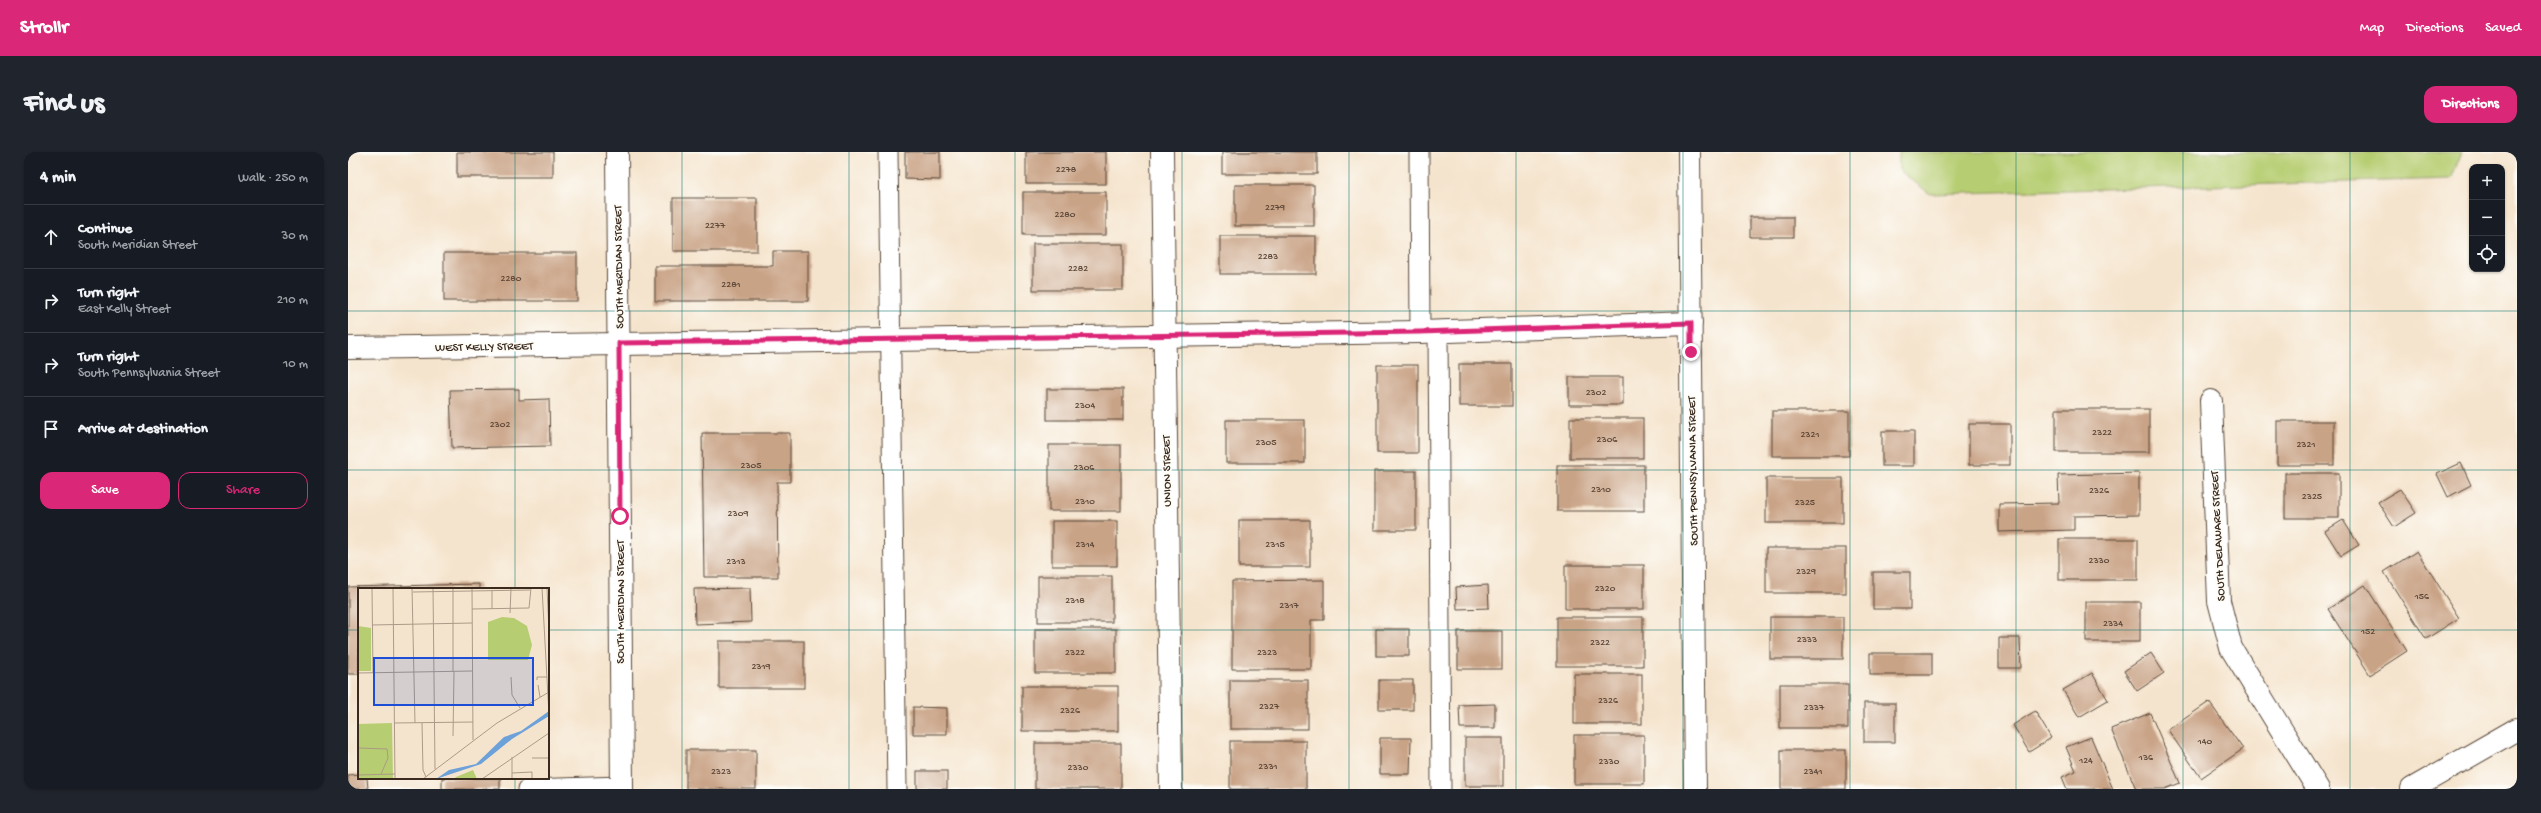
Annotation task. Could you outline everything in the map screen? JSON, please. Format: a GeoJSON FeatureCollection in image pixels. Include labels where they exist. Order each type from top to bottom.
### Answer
{"type":"FeatureCollection","features":[{"type":"Feature","properties":{"kind":"street","name":"SOUTH MERIDIAN STREET"},"geometry":{"type":"LineString","coordinates":[[617,152],[622,788]]}},
{"type":"Feature","properties":{"kind":"street","name":"UNION STREET"},"geometry":{"type":"LineString","coordinates":[[1162,152],[1171,789]]}},
{"type":"Feature","properties":{"kind":"street","name":"SOUTH PENNSYLVANIA STREET"},"geometry":{"type":"LineString","coordinates":[[1689,152],[1695,789]]}},
{"type":"Feature","properties":{"kind":"street","name":"WEST KELLY STREET"},"geometry":{"type":"LineString","coordinates":[[348,348],[1429,332],[1691,323]]}},
{"type":"Feature","properties":{"kind":"street","name":"SOUTH DELAWARE STREET"},"geometry":{"type":"LineString","coordinates":[[2211,401],[2218,588],[2224,624],[2231,648],[2318,789]]}},
{"type":"Feature","properties":{"kind":"street"},"geometry":{"type":"LineString","coordinates":[[2412,789],[2517,729]]}},
{"type":"Feature","properties":{"kind":"lane"},"geometry":{"type":"LineString","coordinates":[[888,152],[897,789]]}},
{"type":"Feature","properties":{"kind":"lane"},"geometry":{"type":"LineString","coordinates":[[1419,152],[1429,332],[1441,789]]}},
{"type":"Feature","properties":{"kind":"lane"},"geometry":{"type":"LineString","coordinates":[[528,789],[622,788]]}},
{"type":"Feature","properties":{"kind":"green space"},"geometry":{"type":"Polygon","coordinates":[[[1899,152],[2462,152],[2451,179],[1930,194],[1899,170],[1899,152]]]}},
{"type":"Feature","properties":{"kind":"building"},"geometry":{"type":"Polygon","coordinates":[[[457,152],[553,152],[553,177],[457,177],[457,152]]]}},
{"type":"Feature","properties":{"kind":"building"},"geometry":{"type":"Polygon","coordinates":[[[905,152],[940,152],[940,180],[905,179],[905,152]]]}},
{"type":"Feature","properties":{"kind":"building"},"geometry":{"type":"Polygon","coordinates":[[[1026,152],[1106,152],[1106,184],[1026,184],[1026,152]]]}},
{"type":"Feature","properties":{"kind":"building"},"geometry":{"type":"Polygon","coordinates":[[[1222,152],[1317,152],[1317,174],[1222,174],[1222,152]]]}},
{"type":"Feature","properties":{"kind":"building"},"geometry":{"type":"Polygon","coordinates":[[[1235,185],[1314,185],[1314,226],[1235,226],[1235,185]]]}},
{"type":"Feature","properties":{"kind":"building"},"geometry":{"type":"Polygon","coordinates":[[[1023,192],[1106,192],[1106,235],[1023,235],[1023,192]]]}},
{"type":"Feature","properties":{"kind":"building"},"geometry":{"type":"Polygon","coordinates":[[[673,198],[757,198],[757,251],[673,251],[673,198]]]}},
{"type":"Feature","properties":{"kind":"building"},"geometry":{"type":"Polygon","coordinates":[[[1750,217],[1793,217],[1793,237],[1750,237],[1750,217]]]}},
{"type":"Feature","properties":{"kind":"building"},"geometry":{"type":"Polygon","coordinates":[[[1220,236],[1316,236],[1316,274],[1220,274],[1220,236]]]}},
{"type":"Feature","properties":{"kind":"building"},"geometry":{"type":"Polygon","coordinates":[[[1033,244],[1123,244],[1123,290],[1033,290],[1033,244]]]}},
{"type":"Feature","properties":{"kind":"building"},"geometry":{"type":"Polygon","coordinates":[[[773,251],[808,251],[808,301],[655,301],[655,266],[773,266],[773,251]]]}},
{"type":"Feature","properties":{"kind":"building"},"geometry":{"type":"Polygon","coordinates":[[[444,253],[577,253],[577,301],[444,301],[444,253]]]}},
{"type":"Feature","properties":{"kind":"building"},"geometry":{"type":"Polygon","coordinates":[[[1459,364],[1512,364],[1512,406],[1459,406],[1459,364]]]}},
{"type":"Feature","properties":{"kind":"building"},"geometry":{"type":"Polygon","coordinates":[[[1377,365],[1418,365],[1418,453],[1377,453],[1377,365]]]}},
{"type":"Feature","properties":{"kind":"building"},"geometry":{"type":"Polygon","coordinates":[[[1569,377],[1623,377],[1623,405],[1569,405],[1569,377]]]}},
{"type":"Feature","properties":{"kind":"building"},"geometry":{"type":"Polygon","coordinates":[[[519,389],[519,400],[549,399],[550,446],[452,448],[450,390],[519,389]]]}},
{"type":"Feature","properties":{"kind":"building"},"geometry":{"type":"Polygon","coordinates":[[[1047,389],[1123,389],[1123,420],[1047,420],[1047,389]]]}},
{"type":"Feature","properties":{"kind":"building"},"geometry":{"type":"Polygon","coordinates":[[[2056,409],[2149,409],[2149,452],[2056,452],[2056,409]]]}},
{"type":"Feature","properties":{"kind":"building"},"geometry":{"type":"Polygon","coordinates":[[[1772,411],[1849,411],[1849,456],[1772,456],[1772,411]]]}},
{"type":"Feature","properties":{"kind":"building"},"geometry":{"type":"Polygon","coordinates":[[[1570,418],[1643,418],[1643,458],[1570,458],[1570,418]]]}},
{"type":"Feature","properties":{"kind":"building"},"geometry":{"type":"Polygon","coordinates":[[[1226,420],[1305,420],[1305,463],[1226,463],[1226,420]]]}},
{"type":"Feature","properties":{"kind":"building"},"geometry":{"type":"Polygon","coordinates":[[[2277,421],[2334,421],[2334,465],[2277,465],[2277,421]]]}},
{"type":"Feature","properties":{"kind":"building"},"geometry":{"type":"Polygon","coordinates":[[[1969,424],[2010,424],[2010,465],[1969,465],[1969,424]]]}},
{"type":"Feature","properties":{"kind":"building"},"geometry":{"type":"Polygon","coordinates":[[[1882,431],[1914,431],[1914,466],[1882,466],[1882,431]]]}},
{"type":"Feature","properties":{"kind":"building"},"geometry":{"type":"Polygon","coordinates":[[[702,433],[790,433],[790,482],[777,482],[778,577],[704,577],[702,433]]]}},
{"type":"Feature","properties":{"kind":"building"},"geometry":{"type":"Polygon","coordinates":[[[1049,445],[1121,445],[1121,511],[1049,511],[1049,445]]]}},
{"type":"Feature","properties":{"kind":"building"},"geometry":{"type":"Polygon","coordinates":[[[2461,463],[2471,485],[2448,497],[2437,474],[2461,463]]]}},
{"type":"Feature","properties":{"kind":"building"},"geometry":{"type":"Polygon","coordinates":[[[1557,465],[1644,465],[1644,511],[1557,511],[1557,465]]]}},
{"type":"Feature","properties":{"kind":"building"},"geometry":{"type":"Polygon","coordinates":[[[1374,471],[1416,471],[1416,530],[1374,530],[1374,471]]]}},
{"type":"Feature","properties":{"kind":"building"},"geometry":{"type":"Polygon","coordinates":[[[2139,473],[2139,515],[2074,516],[2074,530],[1999,532],[1999,504],[2059,503],[2058,475],[2139,473]]]}},
{"type":"Feature","properties":{"kind":"building"},"geometry":{"type":"Polygon","coordinates":[[[2285,473],[2339,473],[2339,518],[2285,518],[2285,473]]]}},
{"type":"Feature","properties":{"kind":"building"},"geometry":{"type":"Polygon","coordinates":[[[1766,478],[1843,478],[1843,523],[1766,523],[1766,478]]]}},
{"type":"Feature","properties":{"kind":"building"},"geometry":{"type":"Polygon","coordinates":[[[2400,489],[2416,513],[2394,527],[2378,502],[2400,489]]]}},
{"type":"Feature","properties":{"kind":"building"},"geometry":{"type":"Polygon","coordinates":[[[1239,520],[1310,520],[1310,567],[1239,567],[1239,520]]]}},
{"type":"Feature","properties":{"kind":"building"},"geometry":{"type":"Polygon","coordinates":[[[2343,520],[2359,545],[2341,556],[2325,531],[2343,520]]]}},
{"type":"Feature","properties":{"kind":"building"},"geometry":{"type":"Polygon","coordinates":[[[1052,521],[1117,521],[1117,566],[1052,566],[1052,521]]]}},
{"type":"Feature","properties":{"kind":"building"},"geometry":{"type":"Polygon","coordinates":[[[2059,539],[2138,539],[2138,580],[2059,580],[2059,539]]]}},
{"type":"Feature","properties":{"kind":"building"},"geometry":{"type":"Polygon","coordinates":[[[1766,548],[1846,548],[1846,593],[1766,593],[1766,548]]]}},
{"type":"Feature","properties":{"kind":"building"},"geometry":{"type":"Polygon","coordinates":[[[2417,551],[2459,618],[2426,639],[2384,572],[2417,551]]]}},
{"type":"Feature","properties":{"kind":"building"},"geometry":{"type":"Polygon","coordinates":[[[1565,565],[1644,565],[1644,609],[1565,609],[1565,565]]]}},
{"type":"Feature","properties":{"kind":"building"},"geometry":{"type":"Polygon","coordinates":[[[1873,572],[1910,572],[1910,609],[1873,609],[1873,572]]]}},
{"type":"Feature","properties":{"kind":"building"},"geometry":{"type":"Polygon","coordinates":[[[1038,576],[1112,576],[1112,622],[1038,622],[1038,576]]]}},
{"type":"Feature","properties":{"kind":"building"},"geometry":{"type":"Polygon","coordinates":[[[1324,580],[1324,620],[1311,620],[1311,669],[1232,669],[1232,581],[1324,580]]]}},
{"type":"Feature","properties":{"kind":"building"},"geometry":{"type":"Polygon","coordinates":[[[479,584],[479,588],[358,588],[358,674],[348,674],[348,587],[479,584]]]}},
{"type":"Feature","properties":{"kind":"building"},"geometry":{"type":"Polygon","coordinates":[[[1488,585],[1489,608],[1457,609],[1456,587],[1488,585]]]}},
{"type":"Feature","properties":{"kind":"building"},"geometry":{"type":"Polygon","coordinates":[[[2365,585],[2407,651],[2370,675],[2328,609],[2365,585]]]}},
{"type":"Feature","properties":{"kind":"building"},"geometry":{"type":"Polygon","coordinates":[[[750,588],[751,622],[695,624],[694,589],[750,588]]]}},
{"type":"Feature","properties":{"kind":"building"},"geometry":{"type":"Polygon","coordinates":[[[2086,602],[2140,602],[2140,642],[2086,642],[2086,602]]]}},
{"type":"Feature","properties":{"kind":"building"},"geometry":{"type":"Polygon","coordinates":[[[1557,617],[1643,617],[1643,666],[1557,666],[1557,617]]]}},
{"type":"Feature","properties":{"kind":"building"},"geometry":{"type":"Polygon","coordinates":[[[1770,617],[1843,617],[1843,659],[1770,659],[1770,617]]]}},
{"type":"Feature","properties":{"kind":"building"},"geometry":{"type":"Polygon","coordinates":[[[1035,629],[1116,629],[1116,673],[1035,673],[1035,629]]]}},
{"type":"Feature","properties":{"kind":"building"},"geometry":{"type":"Polygon","coordinates":[[[1376,629],[1409,629],[1409,656],[1376,656],[1376,629]]]}},
{"type":"Feature","properties":{"kind":"building"},"geometry":{"type":"Polygon","coordinates":[[[1458,631],[1502,631],[1502,669],[1458,669],[1458,631]]]}},
{"type":"Feature","properties":{"kind":"building"},"geometry":{"type":"Polygon","coordinates":[[[1999,638],[2020,638],[2021,668],[1999,668],[1999,638]]]}},
{"type":"Feature","properties":{"kind":"building"},"geometry":{"type":"Polygon","coordinates":[[[719,641],[804,641],[804,688],[719,688],[719,641]]]}},
{"type":"Feature","properties":{"kind":"building"},"geometry":{"type":"Polygon","coordinates":[[[1870,653],[1932,653],[1932,675],[1870,675],[1870,653]]]}},
{"type":"Feature","properties":{"kind":"building"},"geometry":{"type":"Polygon","coordinates":[[[2151,653],[2164,673],[2137,691],[2124,671],[2151,653]]]}},
{"type":"Feature","properties":{"kind":"building"},"geometry":{"type":"Polygon","coordinates":[[[2092,673],[2108,700],[2079,717],[2063,690],[2092,673]]]}},
{"type":"Feature","properties":{"kind":"building"},"geometry":{"type":"Polygon","coordinates":[[[1574,674],[1642,674],[1642,724],[1574,724],[1574,674]]]}},
{"type":"Feature","properties":{"kind":"building"},"geometry":{"type":"Polygon","coordinates":[[[1230,680],[1308,680],[1308,729],[1230,729],[1230,680]]]}},
{"type":"Feature","properties":{"kind":"building"},"geometry":{"type":"Polygon","coordinates":[[[1379,680],[1413,680],[1413,710],[1379,710],[1379,680]]]}},
{"type":"Feature","properties":{"kind":"building"},"geometry":{"type":"Polygon","coordinates":[[[1780,684],[1848,684],[1848,728],[1780,728],[1780,684]]]}},
{"type":"Feature","properties":{"kind":"building"},"geometry":{"type":"Polygon","coordinates":[[[1022,686],[1118,686],[1118,731],[1022,731],[1022,686]]]}},
{"type":"Feature","properties":{"kind":"building"},"geometry":{"type":"Polygon","coordinates":[[[2209,702],[2243,749],[2201,778],[2168,730],[2209,702]]]}},
{"type":"Feature","properties":{"kind":"building"},"geometry":{"type":"Polygon","coordinates":[[[1864,703],[1895,703],[1895,742],[1864,742],[1864,703]]]}},
{"type":"Feature","properties":{"kind":"building"},"geometry":{"type":"Polygon","coordinates":[[[1495,704],[1495,728],[1460,728],[1459,705],[1495,704]]]}},
{"type":"Feature","properties":{"kind":"building"},"geometry":{"type":"Polygon","coordinates":[[[913,707],[947,708],[947,734],[913,734],[913,707]]]}},
{"type":"Feature","properties":{"kind":"building"},"geometry":{"type":"Polygon","coordinates":[[[2035,711],[2051,738],[2029,752],[2013,725],[2035,711]]]}},
{"type":"Feature","properties":{"kind":"building"},"geometry":{"type":"Polygon","coordinates":[[[2150,713],[2180,783],[2165,789],[2136,789],[2111,729],[2150,713]]]}},
{"type":"Feature","properties":{"kind":"building"},"geometry":{"type":"Polygon","coordinates":[[[1574,735],[1644,735],[1644,784],[1574,784],[1574,735]]]}},
{"type":"Feature","properties":{"kind":"building"},"geometry":{"type":"Polygon","coordinates":[[[2091,737],[2113,789],[2067,789],[2062,777],[2076,771],[2066,747],[2091,737]]]}},
{"type":"Feature","properties":{"kind":"building"},"geometry":{"type":"Polygon","coordinates":[[[1380,738],[1411,738],[1410,774],[1380,774],[1380,738]]]}},
{"type":"Feature","properties":{"kind":"building"},"geometry":{"type":"Polygon","coordinates":[[[1465,738],[1503,738],[1503,786],[1465,786],[1465,738]]]}},
{"type":"Feature","properties":{"kind":"building"},"geometry":{"type":"Polygon","coordinates":[[[1230,741],[1306,741],[1306,789],[1230,789],[1230,741]]]}},
{"type":"Feature","properties":{"kind":"building"},"geometry":{"type":"Polygon","coordinates":[[[1035,743],[1121,743],[1121,789],[1035,789],[1035,743]]]}},
{"type":"Feature","properties":{"kind":"building"},"geometry":{"type":"Polygon","coordinates":[[[686,750],[756,750],[756,789],[686,789],[686,750]]]}},
{"type":"Feature","properties":{"kind":"building"},"geometry":{"type":"Polygon","coordinates":[[[1781,750],[1846,750],[1846,789],[1781,789],[1781,750]]]}},
{"type":"Feature","properties":{"kind":"building"},"geometry":{"type":"Polygon","coordinates":[[[917,771],[947,771],[947,789],[917,789],[917,771]]]}},
{"type":"Feature","properties":{"kind":"building"},"geometry":{"type":"Polygon","coordinates":[[[358,774],[358,779],[367,779],[368,789],[348,789],[348,775],[358,774]]]}},
{"type":"Feature","properties":{"kind":"building"},"geometry":{"type":"Polygon","coordinates":[[[442,779],[500,779],[500,789],[442,789],[442,779]]]}},
{"type":"Feature","properties":{"kind":"route"},"geometry":{"type":"LineString","coordinates":[[620,516],[619,343],[1420,332],[1691,323],[1691,352]]}}]}
